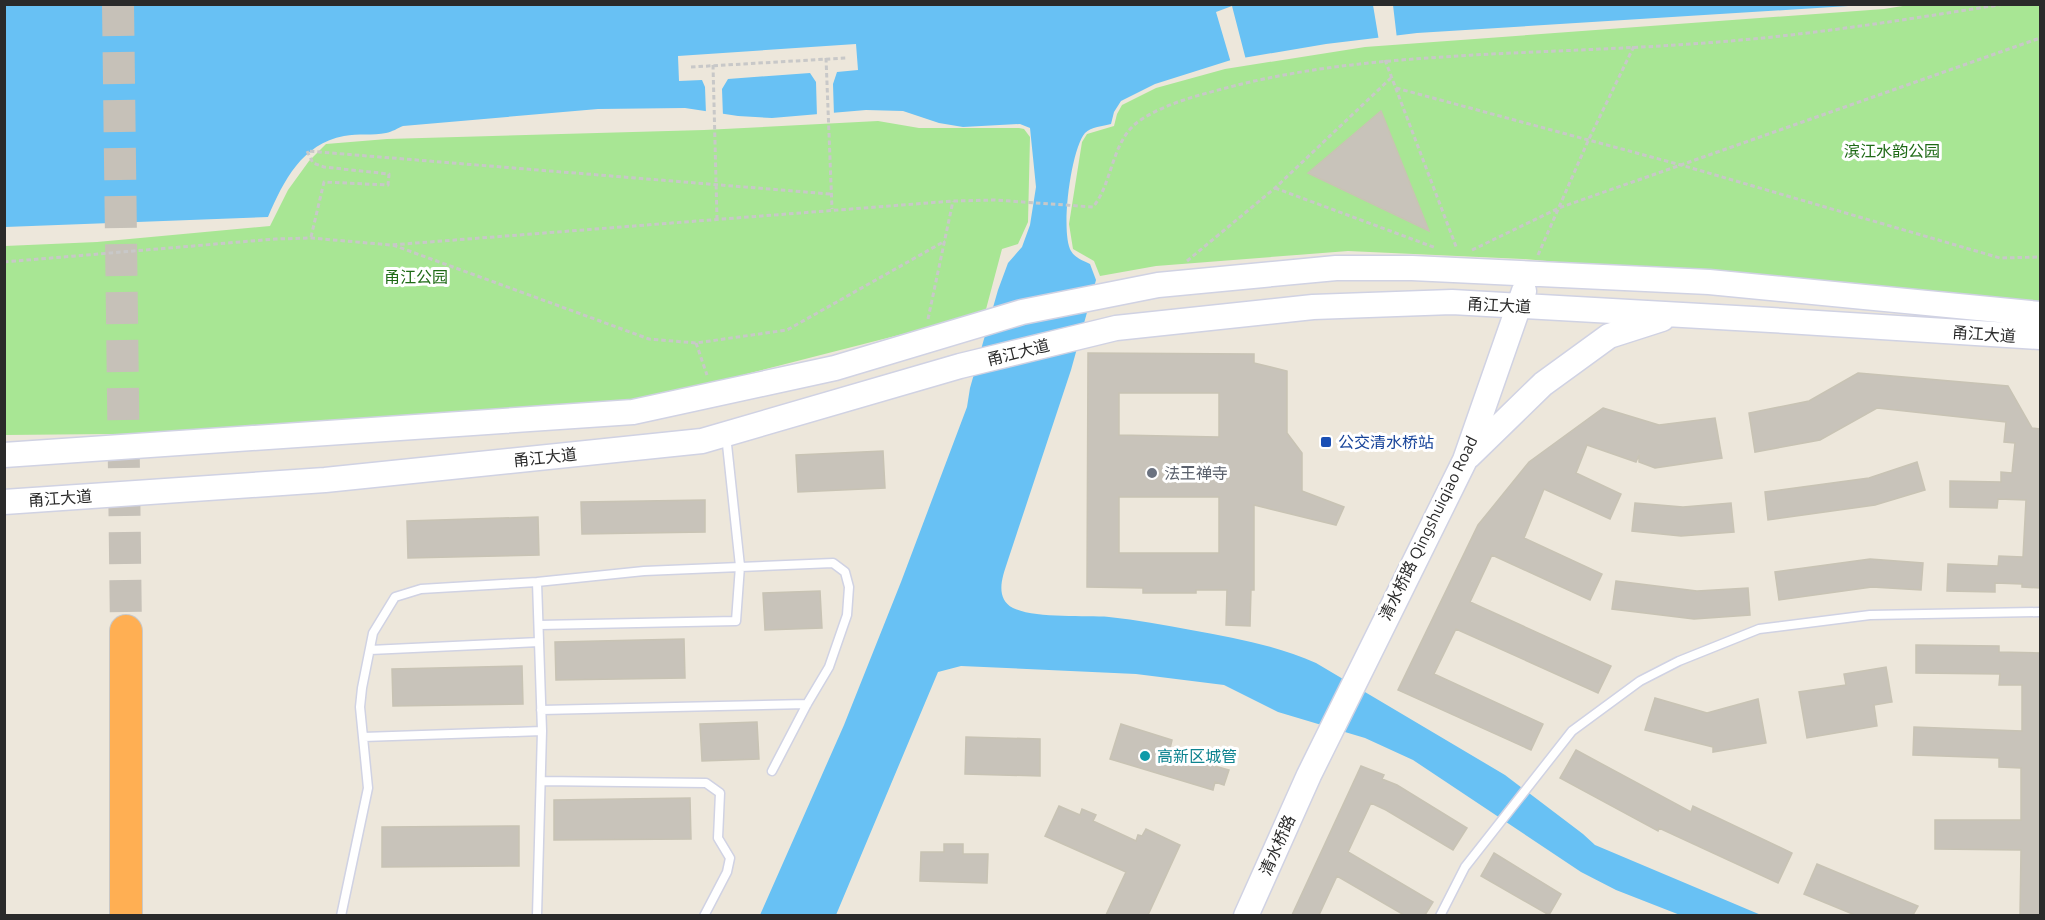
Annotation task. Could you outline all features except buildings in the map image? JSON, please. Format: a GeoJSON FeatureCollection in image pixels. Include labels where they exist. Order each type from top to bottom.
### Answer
{"type":"FeatureCollection","features":[{"type":"Feature","properties":{"kind":"highway"},"geometry":{"type":"LineString","coordinates":[[126,631],[126,915]]}},
{"type":"Feature","properties":{"kind":"main road","name":"甬江大道"},"geometry":{"type":"LineString","coordinates":[[4,455],[633,412],[835,368],[1022,312],[1158,285],[1336,268],[1412,268],[1463,264],[1530,273],[1709,282],[2040,314]]}},
{"type":"Feature","properties":{"kind":"main road","name":"清水桥路 Qingshuiqiao Road"},"geometry":{"type":"LineString","coordinates":[[1309,775],[1465,460],[1530,273]]}},
{"type":"Feature","properties":{"kind":"main road","name":"甬江大道"},"geometry":{"type":"LineString","coordinates":[[4,502],[325,480],[702,441],[960,366],[1116,328],[1312,307],[1452,302],[2040,337]]}},
{"type":"Feature","properties":{"kind":"main road"},"geometry":{"type":"LineString","coordinates":[[1465,460],[1544,384],[1609,336],[1677,315]]}},
{"type":"Feature","properties":{"kind":"main road","name":"清水桥路"},"geometry":{"type":"LineString","coordinates":[[1246,915],[1309,775]]}},
{"type":"Feature","properties":{"kind":"lane"},"geometry":{"type":"LineString","coordinates":[[539,625],[736,621],[740,566],[726,433]]}},
{"type":"Feature","properties":{"kind":"lane"},"geometry":{"type":"LineString","coordinates":[[341,915],[368,788],[360,707],[373,633],[395,597],[421,589],[537,582],[644,570],[833,564],[845,572],[849,587],[847,615],[829,667],[772,771]]}},
{"type":"Feature","properties":{"kind":"lane"},"geometry":{"type":"LineString","coordinates":[[537,582],[542,730],[537,915]]}},
{"type":"Feature","properties":{"kind":"lane"},"geometry":{"type":"LineString","coordinates":[[1440,915],[1465,867],[1572,731],[1640,681],[1679,661],[1759,629],[1870,615],[2040,612]]}},
{"type":"Feature","properties":{"kind":"lane"},"geometry":{"type":"LineString","coordinates":[[370,650],[539,642]]}},
{"type":"Feature","properties":{"kind":"lane"},"geometry":{"type":"LineString","coordinates":[[541,710],[807,704]]}},
{"type":"Feature","properties":{"kind":"lane"},"geometry":{"type":"LineString","coordinates":[[363,736],[542,730]]}},
{"type":"Feature","properties":{"kind":"lane"},"geometry":{"type":"LineString","coordinates":[[541,781],[706,783],[720,793],[718,838],[730,858],[727,872],[711,906],[704,915]]}},
{"type":"Feature","properties":{"kind":"path"},"geometry":{"type":"LineString","coordinates":[[4,262],[275,239],[311,238],[391,245],[953,201],[1010,201],[1093,207],[1101,198],[1112,164],[1124,139],[1137,122],[1181,100],[1258,80],[1307,70],[1385,60],[1752,39],[1887,23],[2005,4]]}},
{"type":"Feature","properties":{"kind":"path"},"geometry":{"type":"LineString","coordinates":[[1385,60],[1463,264],[1559,208],[2040,38]]}},
{"type":"Feature","properties":{"kind":"path"},"geometry":{"type":"LineString","coordinates":[[1530,273],[1588,141],[1634,46]]}},
{"type":"Feature","properties":{"kind":"path"},"geometry":{"type":"LineString","coordinates":[[826,58],[832,209]]}},
{"type":"Feature","properties":{"kind":"path"},"geometry":{"type":"LineString","coordinates":[[691,67],[846,58]]}},
{"type":"Feature","properties":{"kind":"path"},"geometry":{"type":"LineString","coordinates":[[712,65],[717,219]]}},
{"type":"Feature","properties":{"kind":"path"},"geometry":{"type":"LineString","coordinates":[[1185,262],[1275,188],[1392,77]]}},
{"type":"Feature","properties":{"kind":"path"},"geometry":{"type":"LineString","coordinates":[[1396,88],[1681,165],[2000,258],[2040,257]]}},
{"type":"Feature","properties":{"kind":"path"},"geometry":{"type":"LineString","coordinates":[[311,238],[324,182],[388,185],[389,174],[324,166],[314,163],[307,151],[830,194]]}},
{"type":"Feature","properties":{"kind":"path"},"geometry":{"type":"LineString","coordinates":[[1275,188],[1438,249]]}},
{"type":"Feature","properties":{"kind":"path"},"geometry":{"type":"LineString","coordinates":[[924,341],[953,201]]}},
{"type":"Feature","properties":{"kind":"path"},"geometry":{"type":"LineString","coordinates":[[391,245],[649,339],[696,343],[788,330],[945,241]]}},
{"type":"Feature","properties":{"kind":"green space","name":"滨江水韵公园"},"geometry":{"type":"Polygon","coordinates":[[[1909,5],[2040,5],[2040,304],[1523,259],[1348,251],[1156,266],[1100,276],[1094,261],[1073,249],[1069,224],[1082,142],[1087,134],[1114,126],[1122,105],[1156,88],[1225,69],[1365,47],[1884,9],[1909,5]]]}},
{"type":"Feature","properties":{"kind":"green space","name":"甬江公园"},"geometry":{"type":"Polygon","coordinates":[[[878,121],[919,128],[1019,128],[1024,129],[1030,137],[1028,222],[1018,244],[1002,249],[985,313],[676,392],[605,404],[214,433],[5,435],[5,246],[97,242],[270,226],[288,190],[309,161],[326,144],[387,139],[704,130],[878,121]]]}},
{"type":"Feature","properties":{"kind":"water"},"geometry":{"type":"Polygon","coordinates":[[[5,5],[1864,5],[1417,33],[1326,44],[1231,60],[1155,84],[1121,101],[1114,112],[1111,124],[1085,133],[1075,156],[1067,210],[1068,241],[1071,251],[1090,264],[1096,280],[1071,370],[1001,587],[1007,604],[1034,614],[1109,617],[1161,624],[1255,643],[1286,651],[1316,663],[1505,775],[1595,845],[1761,915],[1680,915],[1616,890],[1581,872],[1413,760],[1365,738],[1278,712],[1224,685],[1136,674],[961,666],[938,672],[836,915],[760,915],[844,725],[901,582],[967,407],[970,388],[998,290],[1008,263],[1022,247],[1030,225],[1036,187],[1030,128],[1020,124],[963,127],[939,123],[903,111],[866,110],[772,118],[738,116],[685,108],[598,109],[403,126],[381,134],[344,136],[329,140],[317,147],[306,155],[288,177],[268,217],[5,227],[5,5]]]}},
{"type":"Feature","properties":{"kind":"pier"},"geometry":{"type":"Polygon","coordinates":[[[1373,5],[1393,5],[1397,39],[1379,41],[1373,5]]]}},
{"type":"Feature","properties":{"kind":"pier"},"geometry":{"type":"Polygon","coordinates":[[[1232,6],[1246,60],[1231,63],[1216,12],[1232,6]]]}},
{"type":"Feature","properties":{"kind":"pier"},"geometry":{"type":"Polygon","coordinates":[[[856,44],[858,70],[837,72],[833,84],[834,116],[817,117],[816,82],[810,73],[728,79],[722,89],[723,117],[706,114],[705,87],[702,80],[679,81],[678,56],[856,44]]]}},
{"type":"Feature","properties":{"kind":"tunnel"},"geometry":{"type":"LineString","coordinates":[[118,4],[126,631]]}},
{"type":"Feature","properties":{"kind":"place","name":"公交清水桥站"},"geometry":{"type":"Point","coordinates":[1326,442]}},
{"type":"Feature","properties":{"kind":"place","name":"法王禅寺"},"geometry":{"type":"Point","coordinates":[1152,473]}},
{"type":"Feature","properties":{"kind":"place","name":"高新区城管"},"geometry":{"type":"Point","coordinates":[1145,756]}}]}
